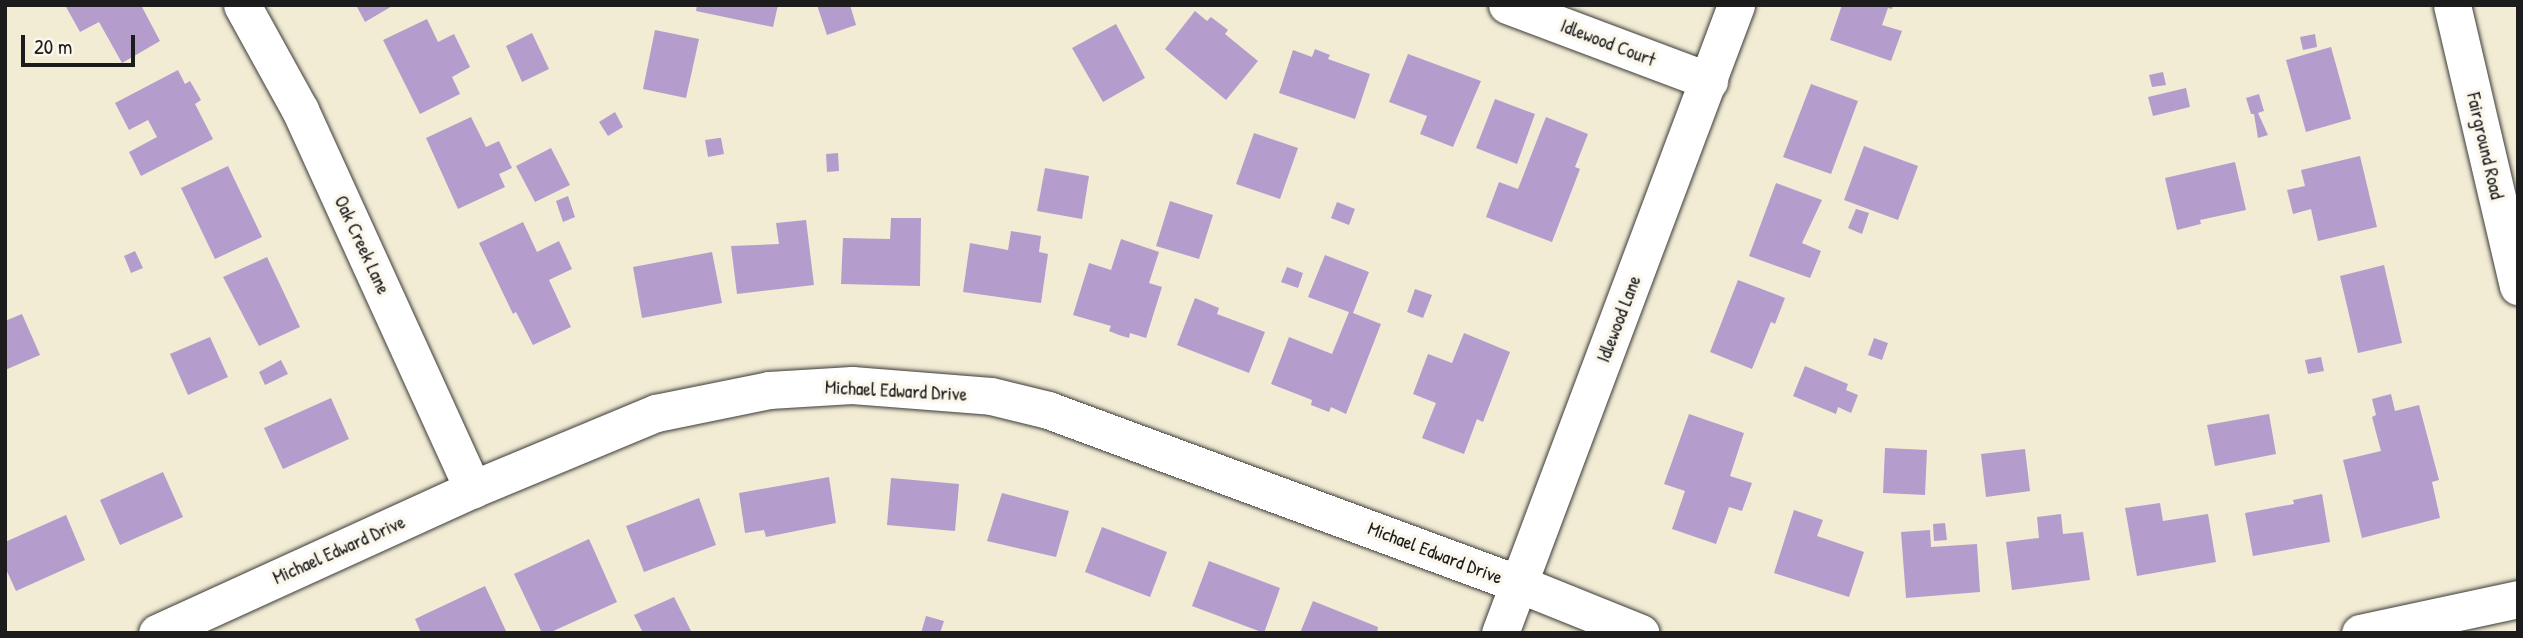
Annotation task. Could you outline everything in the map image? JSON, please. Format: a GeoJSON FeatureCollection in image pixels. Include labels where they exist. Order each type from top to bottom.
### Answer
{"type":"FeatureCollection","features":[{"type":"Feature","properties":{"kind":"street","name":"Oak Creek Lane"},"geometry":{"type":"LineString","coordinates":[[242,5],[300,110],[473,489]]}},
{"type":"Feature","properties":{"kind":"street","name":"Idlewood Court"},"geometry":{"type":"LineString","coordinates":[[1507,5],[1709,81]]}},
{"type":"Feature","properties":{"kind":"street","name":"Idlewood Lane"},"geometry":{"type":"LineString","coordinates":[[1500,633],[1736,5]]}},
{"type":"Feature","properties":{"kind":"street","name":"Fairground Road"},"geometry":{"type":"LineString","coordinates":[[2452,5],[2518,286]]}},
{"type":"Feature","properties":{"kind":"street","name":"Michael Edward Drive"},"geometry":{"type":"LineString","coordinates":[[157,633],[473,489],[656,413],[769,390],[852,386],[991,396],[1091,424],[1519,584],[1641,633]]}},
{"type":"Feature","properties":{"kind":"street"},"geometry":{"type":"LineString","coordinates":[[2360,633],[2518,599]]}},
{"type":"Feature","properties":{"kind":"building"},"geometry":{"type":"Polygon","coordinates":[[[65,5],[141,5],[160,41],[122,63],[99,22],[80,32],[65,5]]]}},
{"type":"Feature","properties":{"kind":"building"},"geometry":{"type":"Polygon","coordinates":[[[356,5],[394,5],[365,22],[356,5]]]}},
{"type":"Feature","properties":{"kind":"building"},"geometry":{"type":"Polygon","coordinates":[[[697,5],[778,5],[773,27],[696,11],[697,5]]]}},
{"type":"Feature","properties":{"kind":"building"},"geometry":{"type":"Polygon","coordinates":[[[817,5],[850,5],[856,25],[827,35],[817,5]]]}},
{"type":"Feature","properties":{"kind":"building"},"geometry":{"type":"Polygon","coordinates":[[[1842,5],[1893,5],[1892,9],[1888,8],[1882,25],[1902,31],[1891,61],[1830,40],[1842,5]]]}},
{"type":"Feature","properties":{"kind":"building"},"geometry":{"type":"Polygon","coordinates":[[[1195,11],[1207,21],[1211,17],[1228,30],[1225,34],[1258,61],[1226,100],[1165,49],[1195,11]]]}},
{"type":"Feature","properties":{"kind":"building"},"geometry":{"type":"Polygon","coordinates":[[[427,19],[438,42],[454,34],[470,67],[452,77],[460,94],[420,114],[383,40],[427,19]]]}},
{"type":"Feature","properties":{"kind":"building"},"geometry":{"type":"Polygon","coordinates":[[[1116,24],[1145,78],[1103,102],[1072,48],[1116,24]]]}},
{"type":"Feature","properties":{"kind":"building"},"geometry":{"type":"Polygon","coordinates":[[[655,30],[699,39],[686,98],[643,89],[655,30]]]}},
{"type":"Feature","properties":{"kind":"building"},"geometry":{"type":"Polygon","coordinates":[[[532,33],[549,69],[522,82],[506,46],[532,33]]]}},
{"type":"Feature","properties":{"kind":"building"},"geometry":{"type":"Polygon","coordinates":[[[2315,34],[2317,47],[2303,50],[2300,37],[2315,34]]]}},
{"type":"Feature","properties":{"kind":"building"},"geometry":{"type":"Polygon","coordinates":[[[2331,47],[2351,119],[2306,132],[2286,60],[2331,47]]]}},
{"type":"Feature","properties":{"kind":"building"},"geometry":{"type":"Polygon","coordinates":[[[1315,49],[1330,55],[1328,59],[1370,74],[1355,119],[1279,93],[1293,50],[1312,57],[1315,49]]]}},
{"type":"Feature","properties":{"kind":"building"},"geometry":{"type":"Polygon","coordinates":[[[1408,54],[1481,81],[1453,147],[1420,134],[1427,116],[1389,102],[1408,54]]]}},
{"type":"Feature","properties":{"kind":"building"},"geometry":{"type":"Polygon","coordinates":[[[178,70],[185,84],[190,81],[201,100],[195,104],[213,139],[141,176],[129,152],[157,137],[148,120],[129,130],[115,103],[178,70]]]}},
{"type":"Feature","properties":{"kind":"building"},"geometry":{"type":"Polygon","coordinates":[[[2163,72],[2166,85],[2152,87],[2149,75],[2163,72]]]}},
{"type":"Feature","properties":{"kind":"building"},"geometry":{"type":"Polygon","coordinates":[[[1811,84],[1858,101],[1831,174],[1783,157],[1811,84]]]}},
{"type":"Feature","properties":{"kind":"building"},"geometry":{"type":"Polygon","coordinates":[[[2186,88],[2190,107],[2153,116],[2148,97],[2186,88]]]}},
{"type":"Feature","properties":{"kind":"building"},"geometry":{"type":"Polygon","coordinates":[[[2259,94],[2264,111],[2258,113],[2268,135],[2258,138],[2254,114],[2251,114],[2246,98],[2259,94]]]}},
{"type":"Feature","properties":{"kind":"building"},"geometry":{"type":"Polygon","coordinates":[[[1495,99],[1535,114],[1517,164],[1476,148],[1495,99]]]}},
{"type":"Feature","properties":{"kind":"building"},"geometry":{"type":"Polygon","coordinates":[[[615,112],[623,127],[608,136],[599,122],[615,112]]]}},
{"type":"Feature","properties":{"kind":"building"},"geometry":{"type":"Polygon","coordinates":[[[471,117],[486,147],[499,141],[512,168],[499,174],[505,187],[458,209],[426,138],[471,117]]]}},
{"type":"Feature","properties":{"kind":"building"},"geometry":{"type":"Polygon","coordinates":[[[1546,117],[1588,134],[1575,167],[1580,169],[1552,242],[1486,217],[1499,182],[1518,189],[1546,117]]]}},
{"type":"Feature","properties":{"kind":"building"},"geometry":{"type":"Polygon","coordinates":[[[1254,133],[1298,148],[1280,199],[1236,184],[1254,133]]]}},
{"type":"Feature","properties":{"kind":"building"},"geometry":{"type":"Polygon","coordinates":[[[721,138],[724,154],[708,157],[705,140],[721,138]]]}},
{"type":"Feature","properties":{"kind":"building"},"geometry":{"type":"Polygon","coordinates":[[[1864,146],[1918,166],[1898,220],[1844,200],[1864,146]]]}},
{"type":"Feature","properties":{"kind":"building"},"geometry":{"type":"Polygon","coordinates":[[[551,148],[570,185],[535,202],[516,166],[551,148]]]}},
{"type":"Feature","properties":{"kind":"building"},"geometry":{"type":"Polygon","coordinates":[[[838,153],[839,171],[827,172],[826,154],[838,153]]]}},
{"type":"Feature","properties":{"kind":"building"},"geometry":{"type":"Polygon","coordinates":[[[2360,156],[2377,227],[2318,241],[2311,209],[2293,214],[2287,190],[2305,186],[2301,170],[2360,156]]]}},
{"type":"Feature","properties":{"kind":"building"},"geometry":{"type":"Polygon","coordinates":[[[2235,162],[2246,210],[2200,220],[2201,224],[2177,230],[2165,178],[2235,162]]]}},
{"type":"Feature","properties":{"kind":"building"},"geometry":{"type":"Polygon","coordinates":[[[228,166],[262,237],[215,259],[181,188],[228,166]]]}},
{"type":"Feature","properties":{"kind":"building"},"geometry":{"type":"Polygon","coordinates":[[[1045,168],[1089,176],[1082,219],[1037,211],[1045,168]]]}},
{"type":"Feature","properties":{"kind":"building"},"geometry":{"type":"Polygon","coordinates":[[[1776,183],[1822,200],[1802,243],[1821,251],[1810,278],[1749,256],[1776,183]]]}},
{"type":"Feature","properties":{"kind":"building"},"geometry":{"type":"Polygon","coordinates":[[[568,196],[575,217],[563,222],[556,201],[568,196]]]}},
{"type":"Feature","properties":{"kind":"building"},"geometry":{"type":"Polygon","coordinates":[[[1170,201],[1213,215],[1199,259],[1156,246],[1170,201]]]}},
{"type":"Feature","properties":{"kind":"building"},"geometry":{"type":"Polygon","coordinates":[[[1337,202],[1355,209],[1349,225],[1331,218],[1337,202]]]}},
{"type":"Feature","properties":{"kind":"building"},"geometry":{"type":"Polygon","coordinates":[[[1856,209],[1869,213],[1862,234],[1848,228],[1856,209]]]}},
{"type":"Feature","properties":{"kind":"building"},"geometry":{"type":"Polygon","coordinates":[[[891,218],[921,218],[920,286],[841,284],[843,238],[890,239],[891,218]]]}},
{"type":"Feature","properties":{"kind":"building"},"geometry":{"type":"Polygon","coordinates":[[[806,220],[814,285],[737,294],[731,246],[779,244],[776,223],[806,220]]]}},
{"type":"Feature","properties":{"kind":"building"},"geometry":{"type":"Polygon","coordinates":[[[523,222],[537,252],[559,241],[572,269],[549,280],[571,327],[533,345],[516,312],[513,314],[479,243],[523,222]]]}},
{"type":"Feature","properties":{"kind":"building"},"geometry":{"type":"Polygon","coordinates":[[[1011,231],[1041,236],[1039,252],[1048,254],[1041,303],[963,292],[970,243],[1008,250],[1011,231]]]}},
{"type":"Feature","properties":{"kind":"building"},"geometry":{"type":"Polygon","coordinates":[[[1121,239],[1159,252],[1149,283],[1162,287],[1146,338],[1130,333],[1129,338],[1119,335],[1109,331],[1111,326],[1073,315],[1089,263],[1111,270],[1121,239]]]}},
{"type":"Feature","properties":{"kind":"building"},"geometry":{"type":"Polygon","coordinates":[[[135,251],[143,268],[131,273],[124,256],[135,251]]]}},
{"type":"Feature","properties":{"kind":"building"},"geometry":{"type":"Polygon","coordinates":[[[712,252],[722,303],[642,318],[633,267],[712,252]]]}},
{"type":"Feature","properties":{"kind":"building"},"geometry":{"type":"Polygon","coordinates":[[[1325,255],[1369,272],[1353,313],[1381,324],[1346,414],[1331,407],[1329,412],[1311,405],[1312,400],[1271,384],[1289,337],[1332,354],[1349,312],[1308,297],[1325,255]]]}},
{"type":"Feature","properties":{"kind":"building"},"geometry":{"type":"Polygon","coordinates":[[[267,257],[300,327],[259,346],[223,277],[267,257]]]}},
{"type":"Feature","properties":{"kind":"building"},"geometry":{"type":"Polygon","coordinates":[[[2384,265],[2402,343],[2358,353],[2340,276],[2384,265]]]}},
{"type":"Feature","properties":{"kind":"building"},"geometry":{"type":"Polygon","coordinates":[[[1287,267],[1303,273],[1298,288],[1281,282],[1287,267]]]}},
{"type":"Feature","properties":{"kind":"building"},"geometry":{"type":"Polygon","coordinates":[[[1738,280],[1785,298],[1775,324],[1771,322],[1752,369],[1710,352],[1738,280]]]}},
{"type":"Feature","properties":{"kind":"building"},"geometry":{"type":"Polygon","coordinates":[[[1415,289],[1432,295],[1423,318],[1407,312],[1415,289]]]}},
{"type":"Feature","properties":{"kind":"building"},"geometry":{"type":"Polygon","coordinates":[[[1195,298],[1219,308],[1217,314],[1265,332],[1249,373],[1177,345],[1195,298]]]}},
{"type":"Feature","properties":{"kind":"building"},"geometry":{"type":"Polygon","coordinates":[[[22,314],[40,355],[5,370],[5,321],[22,314]]]}},
{"type":"Feature","properties":{"kind":"building"},"geometry":{"type":"Polygon","coordinates":[[[1464,333],[1510,352],[1483,422],[1477,419],[1464,454],[1422,438],[1436,403],[1413,394],[1428,354],[1452,363],[1464,333]]]}},
{"type":"Feature","properties":{"kind":"building"},"geometry":{"type":"Polygon","coordinates":[[[210,337],[228,377],[188,395],[170,354],[210,337]]]}},
{"type":"Feature","properties":{"kind":"building"},"geometry":{"type":"Polygon","coordinates":[[[1874,338],[1888,343],[1882,360],[1868,355],[1874,338]]]}},
{"type":"Feature","properties":{"kind":"building"},"geometry":{"type":"Polygon","coordinates":[[[2321,357],[2324,371],[2308,374],[2305,360],[2321,357]]]}},
{"type":"Feature","properties":{"kind":"building"},"geometry":{"type":"Polygon","coordinates":[[[281,360],[288,374],[265,385],[259,372],[281,360]]]}},
{"type":"Feature","properties":{"kind":"building"},"geometry":{"type":"Polygon","coordinates":[[[1805,366],[1848,384],[1846,390],[1858,395],[1851,413],[1838,407],[1836,414],[1793,396],[1805,366]]]}},
{"type":"Feature","properties":{"kind":"building"},"geometry":{"type":"Polygon","coordinates":[[[2391,394],[2395,411],[2419,405],[2439,480],[2432,482],[2440,518],[2362,538],[2343,460],[2381,451],[2372,417],[2376,415],[2372,399],[2391,394]]]}},
{"type":"Feature","properties":{"kind":"building"},"geometry":{"type":"Polygon","coordinates":[[[331,398],[349,439],[283,469],[264,428],[331,398]]]}},
{"type":"Feature","properties":{"kind":"building"},"geometry":{"type":"Polygon","coordinates":[[[1689,414],[1744,433],[1730,476],[1752,483],[1742,511],[1729,507],[1716,544],[1672,529],[1685,491],[1664,484],[1689,414]]]}},
{"type":"Feature","properties":{"kind":"building"},"geometry":{"type":"Polygon","coordinates":[[[2269,414],[2276,454],[2215,466],[2207,425],[2269,414]]]}},
{"type":"Feature","properties":{"kind":"building"},"geometry":{"type":"Polygon","coordinates":[[[1885,448],[1927,450],[1925,495],[1883,493],[1885,448]]]}},
{"type":"Feature","properties":{"kind":"building"},"geometry":{"type":"Polygon","coordinates":[[[2025,449],[2030,491],[1986,497],[1981,454],[2025,449]]]}},
{"type":"Feature","properties":{"kind":"building"},"geometry":{"type":"Polygon","coordinates":[[[163,472],[183,517],[120,545],[100,500],[163,472]]]}},
{"type":"Feature","properties":{"kind":"building"},"geometry":{"type":"Polygon","coordinates":[[[829,477],[836,523],[766,537],[764,530],[745,533],[739,493],[829,477]]]}},
{"type":"Feature","properties":{"kind":"building"},"geometry":{"type":"Polygon","coordinates":[[[891,478],[959,484],[955,531],[887,525],[891,478]]]}},
{"type":"Feature","properties":{"kind":"building"},"geometry":{"type":"Polygon","coordinates":[[[1002,493],[1069,511],[1056,557],[987,541],[1002,493]]]}},
{"type":"Feature","properties":{"kind":"building"},"geometry":{"type":"Polygon","coordinates":[[[2322,494],[2330,542],[2253,556],[2245,513],[2294,504],[2293,500],[2322,494]]]}},
{"type":"Feature","properties":{"kind":"building"},"geometry":{"type":"Polygon","coordinates":[[[699,498],[716,545],[644,572],[626,526],[699,498]]]}},
{"type":"Feature","properties":{"kind":"building"},"geometry":{"type":"Polygon","coordinates":[[[2160,503],[2163,521],[2208,514],[2216,562],[2137,576],[2125,508],[2160,503]]]}},
{"type":"Feature","properties":{"kind":"building"},"geometry":{"type":"Polygon","coordinates":[[[1794,510],[1823,520],[1817,536],[1864,552],[1849,597],[1774,573],[1794,510]]]}},
{"type":"Feature","properties":{"kind":"building"},"geometry":{"type":"Polygon","coordinates":[[[2061,514],[2063,534],[2083,532],[2090,580],[2012,590],[2006,542],[2039,538],[2037,517],[2061,514]]]}},
{"type":"Feature","properties":{"kind":"building"},"geometry":{"type":"Polygon","coordinates":[[[66,515],[85,560],[16,591],[5,567],[5,542],[66,515]]]}},
{"type":"Feature","properties":{"kind":"building"},"geometry":{"type":"Polygon","coordinates":[[[1945,523],[1947,540],[1934,541],[1933,524],[1945,523]]]}},
{"type":"Feature","properties":{"kind":"building"},"geometry":{"type":"Polygon","coordinates":[[[1102,527],[1167,552],[1150,597],[1085,572],[1102,527]]]}},
{"type":"Feature","properties":{"kind":"building"},"geometry":{"type":"Polygon","coordinates":[[[1930,530],[1931,547],[1977,544],[1980,592],[1906,598],[1901,532],[1930,530]]]}},
{"type":"Feature","properties":{"kind":"building"},"geometry":{"type":"Polygon","coordinates":[[[589,539],[617,602],[549,633],[542,633],[514,574],[589,539]]]}},
{"type":"Feature","properties":{"kind":"building"},"geometry":{"type":"Polygon","coordinates":[[[1209,561],[1280,588],[1264,633],[1192,606],[1209,561]]]}},
{"type":"Feature","properties":{"kind":"building"},"geometry":{"type":"Polygon","coordinates":[[[485,586],[506,631],[421,633],[415,619],[485,586]]]}},
{"type":"Feature","properties":{"kind":"building"},"geometry":{"type":"Polygon","coordinates":[[[674,597],[692,633],[643,633],[634,615],[674,597]]]}},
{"type":"Feature","properties":{"kind":"building"},"geometry":{"type":"Polygon","coordinates":[[[1313,601],[1378,627],[1377,633],[1300,633],[1313,601]]]}},
{"type":"Feature","properties":{"kind":"building"},"geometry":{"type":"Polygon","coordinates":[[[926,616],[944,621],[940,633],[921,633],[926,616]]]}}]}
